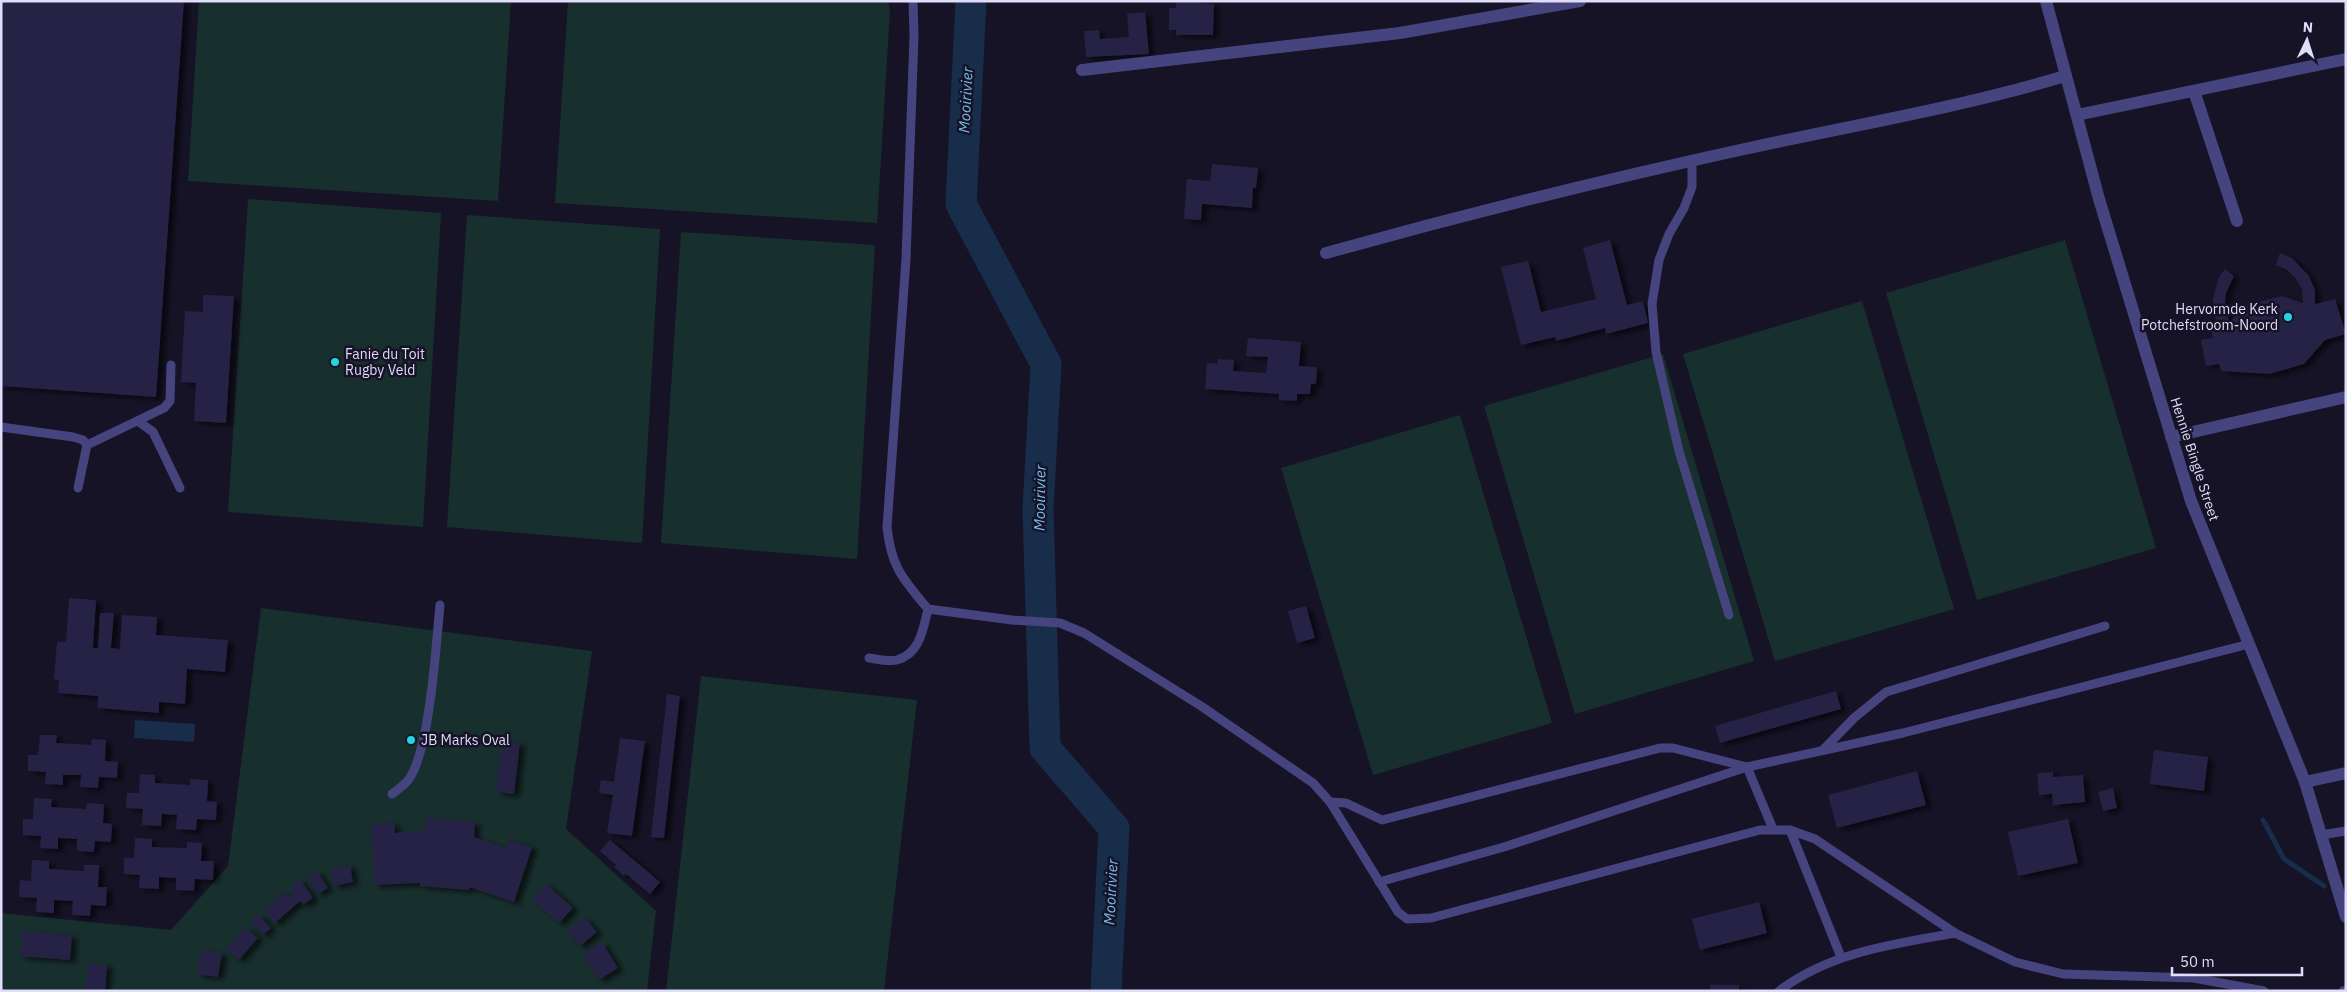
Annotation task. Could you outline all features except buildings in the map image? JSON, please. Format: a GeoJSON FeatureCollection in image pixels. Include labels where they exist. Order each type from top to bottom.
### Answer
{"type":"FeatureCollection","features":[{"type":"Feature","properties":{"kind":"street"},"geometry":{"type":"LineString","coordinates":[[1082,70],[1400,33],[1580,1]]}},
{"type":"Feature","properties":{"kind":"street","name":"Hennie Bingle Street"},"geometry":{"type":"LineString","coordinates":[[2046,1],[2099,199],[2190,501],[2305,782],[2346,916]]}},
{"type":"Feature","properties":{"kind":"street"},"geometry":{"type":"LineString","coordinates":[[2077,115],[2346,59]]}},
{"type":"Feature","properties":{"kind":"street"},"geometry":{"type":"LineString","coordinates":[[1326,253],[1424,226],[1692,161],[2009,93],[2065,76]]}},
{"type":"Feature","properties":{"kind":"street"},"geometry":{"type":"LineString","coordinates":[[2194,91],[2237,221]]}},
{"type":"Feature","properties":{"kind":"street"},"geometry":{"type":"LineString","coordinates":[[2171,436],[2346,396]]}},
{"type":"Feature","properties":{"kind":"street"},"geometry":{"type":"LineString","coordinates":[[2305,782],[2346,773]]}},
{"type":"Feature","properties":{"kind":"lane"},"geometry":{"type":"LineString","coordinates":[[913,1],[914,36],[906,259],[887,527],[892,561],[904,580],[928,610],[1012,620],[1060,623],[1084,633],[1218,716],[1312,782],[1330,802],[1398,912],[1407,918],[1431,918],[1760,830],[1790,830],[1815,839],[1955,933],[2014,962],[2063,974],[2194,978],[2264,991]]}},
{"type":"Feature","properties":{"kind":"lane"},"geometry":{"type":"LineString","coordinates":[[1692,161],[1692,187],[1684,208],[1669,234],[1659,260],[1652,304],[1656,352],[1679,451],[1729,615]]}},
{"type":"Feature","properties":{"kind":"lane"},"geometry":{"type":"LineString","coordinates":[[87,445],[164,408],[170,401],[171,364]]}},
{"type":"Feature","properties":{"kind":"lane"},"geometry":{"type":"LineString","coordinates":[[138,420],[153,432],[180,488]]}},
{"type":"Feature","properties":{"kind":"lane"},"geometry":{"type":"LineString","coordinates":[[1,427],[74,436],[83,440],[87,445]]}},
{"type":"Feature","properties":{"kind":"lane"},"geometry":{"type":"LineString","coordinates":[[78,488],[87,445]]}},
{"type":"Feature","properties":{"kind":"lane"},"geometry":{"type":"LineString","coordinates":[[392,794],[408,780],[421,748],[431,685],[440,605]]}},
{"type":"Feature","properties":{"kind":"lane"},"geometry":{"type":"LineString","coordinates":[[869,658],[896,661],[910,654],[919,642],[928,610]]}},
{"type":"Feature","properties":{"kind":"lane"},"geometry":{"type":"LineString","coordinates":[[1824,749],[1854,718],[1886,692],[2105,626]]}},
{"type":"Feature","properties":{"kind":"lane"},"geometry":{"type":"LineString","coordinates":[[1379,882],[1504,847],[1747,767],[1903,733],[2249,644]]}},
{"type":"Feature","properties":{"kind":"lane"},"geometry":{"type":"LineString","coordinates":[[1330,802],[1346,803],[1382,820],[1660,748],[1673,748],[1747,767]]}},
{"type":"Feature","properties":{"kind":"lane"},"geometry":{"type":"LineString","coordinates":[[1747,767],[1773,829]]}},
{"type":"Feature","properties":{"kind":"lane"},"geometry":{"type":"LineString","coordinates":[[1790,830],[1841,958]]}},
{"type":"Feature","properties":{"kind":"lane"},"geometry":{"type":"LineString","coordinates":[[2322,836],[2346,831]]}},
{"type":"Feature","properties":{"kind":"lane"},"geometry":{"type":"LineString","coordinates":[[1779,991],[1792,980],[1841,958],[1873,949],[1955,933]]}},
{"type":"Feature","properties":{"kind":"green space"},"geometry":{"type":"Polygon","coordinates":[[[199,1],[511,1],[498,201],[188,181],[199,1]]]}},
{"type":"Feature","properties":{"kind":"green space"},"geometry":{"type":"Polygon","coordinates":[[[568,1],[888,1],[890,11],[877,223],[555,203],[568,1]]]}},
{"type":"Feature","properties":{"kind":"green space","name":"Fanie du Toit Rugby Veld"},"geometry":{"type":"Polygon","coordinates":[[[248,199],[441,213],[423,527],[228,512],[248,199]]]}},
{"type":"Feature","properties":{"kind":"green space"},"geometry":{"type":"Polygon","coordinates":[[[467,215],[660,229],[642,543],[447,527],[467,215]]]}},
{"type":"Feature","properties":{"kind":"green space"},"geometry":{"type":"Polygon","coordinates":[[[681,232],[875,245],[857,559],[661,543],[681,232]]]}},
{"type":"Feature","properties":{"kind":"green space"},"geometry":{"type":"Polygon","coordinates":[[[2065,240],[2156,548],[1977,600],[1886,293],[2065,240]]]}},
{"type":"Feature","properties":{"kind":"green space"},"geometry":{"type":"Polygon","coordinates":[[[1862,301],[1954,609],[1775,661],[1683,354],[1862,301]]]}},
{"type":"Feature","properties":{"kind":"green space"},"geometry":{"type":"Polygon","coordinates":[[[1663,354],[1754,661],[1575,714],[1484,406],[1663,354]]]}},
{"type":"Feature","properties":{"kind":"green space"},"geometry":{"type":"Polygon","coordinates":[[[1460,415],[1552,723],[1373,775],[1281,468],[1460,415]]]}},
{"type":"Feature","properties":{"kind":"green space","name":"JB Marks Oval"},"geometry":{"type":"Polygon","coordinates":[[[261,608],[592,651],[566,829],[656,911],[647,991],[1,991],[1,913],[171,930],[228,866],[261,608]]]}},
{"type":"Feature","properties":{"kind":"green space"},"geometry":{"type":"Polygon","coordinates":[[[701,676],[917,700],[884,991],[666,991],[701,676]]]}},
{"type":"Feature","properties":{"kind":"water"},"geometry":{"type":"Polygon","coordinates":[[[135,720],[195,724],[194,742],[134,738],[135,720]]]}},
{"type":"Feature","properties":{"kind":"waterway","name":"Mooirivier"},"geometry":{"type":"LineString","coordinates":[[971,1],[961,204],[1046,364],[1038,509],[1045,748],[1114,828],[1106,991]]}},
{"type":"Feature","properties":{"kind":"waterway"},"geometry":{"type":"LineString","coordinates":[[2263,820],[2284,859],[2324,886]]}},
{"type":"Feature","properties":{"kind":"place","name":"Hervormde Kerk Potchefstroom-Noord"},"geometry":{"type":"Point","coordinates":[2288,317]}},
{"type":"Feature","properties":{"kind":"place","name":"Fanie du Toit Rugby Veld"},"geometry":{"type":"Point","coordinates":[335,362]}},
{"type":"Feature","properties":{"kind":"place","name":"JB Marks Oval"},"geometry":{"type":"Point","coordinates":[411,740]}}]}
